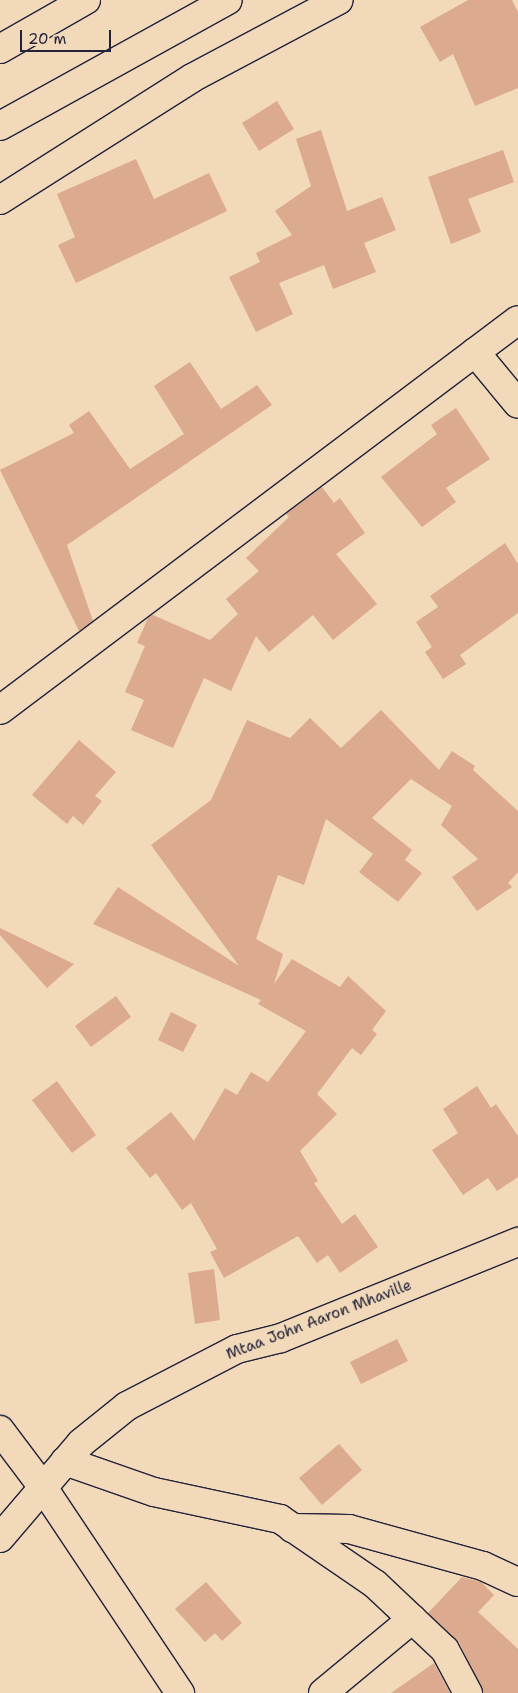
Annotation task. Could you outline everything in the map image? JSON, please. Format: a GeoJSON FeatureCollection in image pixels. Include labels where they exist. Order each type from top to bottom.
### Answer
{"type":"FeatureCollection","features":[{"type":"Feature","properties":{"kind":"main road"},"geometry":{"type":"LineString","coordinates":[[0,49],[86,0]]}},
{"type":"Feature","properties":{"kind":"main road"},"geometry":{"type":"LineString","coordinates":[[0,126],[228,0]]}},
{"type":"Feature","properties":{"kind":"main road"},"geometry":{"type":"LineString","coordinates":[[0,200],[192,78],[339,0]]}},
{"type":"Feature","properties":{"kind":"main road"},"geometry":{"type":"LineString","coordinates":[[0,710],[518,320]]}},
{"type":"Feature","properties":{"kind":"main road"},"geometry":{"type":"LineString","coordinates":[[476,352],[518,404]]}},
{"type":"Feature","properties":{"kind":"main road","name":"Mtaa John Aaron Mhaville"},"geometry":{"type":"LineString","coordinates":[[0,1538],[65,1460],[127,1406],[237,1349],[282,1338],[518,1242]]}},
{"type":"Feature","properties":{"kind":"main road"},"geometry":{"type":"LineString","coordinates":[[0,1430],[42,1486],[180,1693]]}},
{"type":"Feature","properties":{"kind":"main road"},"geometry":{"type":"LineString","coordinates":[[65,1460],[154,1492],[280,1519],[375,1584],[446,1650],[468,1693]]}},
{"type":"Feature","properties":{"kind":"main road"},"geometry":{"type":"LineString","coordinates":[[292,1528],[349,1528],[483,1566],[518,1582]]}},
{"type":"Feature","properties":{"kind":"main road"},"geometry":{"type":"LineString","coordinates":[[323,1693],[412,1619]]}},
{"type":"Feature","properties":{"kind":"building"},"geometry":{"type":"Polygon","coordinates":[[[468,0],[512,0],[518,12],[518,88],[475,106],[453,54],[440,62],[420,27],[468,0]]]}},
{"type":"Feature","properties":{"kind":"building"},"geometry":{"type":"Polygon","coordinates":[[[277,101],[294,129],[259,151],[242,123],[277,101]]]}},
{"type":"Feature","properties":{"kind":"building"},"geometry":{"type":"Polygon","coordinates":[[[321,130],[347,211],[382,197],[396,230],[364,243],[376,272],[333,289],[324,265],[279,283],[293,314],[256,332],[229,277],[260,262],[256,253],[292,235],[275,211],[311,186],[296,139],[321,130]]]}},
{"type":"Feature","properties":{"kind":"building"},"geometry":{"type":"Polygon","coordinates":[[[503,150],[514,182],[468,199],[481,232],[451,244],[428,177],[503,150]]]}},
{"type":"Feature","properties":{"kind":"building"},"geometry":{"type":"Polygon","coordinates":[[[136,159],[154,199],[209,173],[227,211],[76,283],[58,245],[75,237],[57,194],[136,159]]]}},
{"type":"Feature","properties":{"kind":"building"},"geometry":{"type":"Polygon","coordinates":[[[190,362],[221,409],[257,385],[272,405],[67,545],[93,621],[79,631],[0,470],[74,433],[69,425],[89,411],[130,469],[184,434],[154,386],[190,362]]]}},
{"type":"Feature","properties":{"kind":"building"},"geometry":{"type":"Polygon","coordinates":[[[456,408],[490,459],[446,488],[456,502],[422,527],[381,477],[437,434],[431,425],[456,408]]]}},
{"type":"Feature","properties":{"kind":"building"},"geometry":{"type":"Polygon","coordinates":[[[322,487],[334,503],[340,498],[365,533],[336,554],[377,604],[333,640],[313,615],[269,652],[256,636],[231,691],[204,678],[173,748],[131,730],[144,700],[125,692],[145,646],[137,643],[148,618],[153,615],[210,640],[238,614],[226,599],[259,571],[246,558],[289,517],[286,514],[322,487]]]}},
{"type":"Feature","properties":{"kind":"building"},"geometry":{"type":"Polygon","coordinates":[[[505,543],[518,564],[518,613],[460,655],[466,664],[443,679],[425,652],[432,647],[416,622],[438,607],[430,596],[505,543]]]}},
{"type":"Feature","properties":{"kind":"building"},"geometry":{"type":"Polygon","coordinates":[[[381,710],[439,770],[452,751],[475,766],[473,770],[518,811],[518,872],[508,883],[512,887],[477,911],[452,877],[478,859],[441,825],[452,806],[411,779],[372,818],[412,850],[405,860],[422,873],[398,902],[359,872],[373,854],[326,819],[304,885],[278,875],[256,939],[283,954],[274,984],[292,959],[340,987],[348,976],[386,1011],[372,1030],[377,1034],[361,1055],[352,1048],[317,1094],[337,1114],[300,1151],[318,1181],[314,1183],[342,1224],[355,1214],[378,1247],[340,1273],[328,1255],[317,1263],[298,1236],[224,1278],[210,1252],[217,1249],[191,1203],[182,1210],[156,1173],[150,1178],[126,1148],[171,1112],[194,1141],[225,1088],[237,1095],[251,1072],[268,1082],[306,1031],[258,1004],[261,1000],[93,924],[118,887],[239,966],[151,845],[211,800],[247,720],[290,738],[310,718],[341,748],[381,710]]]}},
{"type":"Feature","properties":{"kind":"building"},"geometry":{"type":"Polygon","coordinates":[[[79,740],[116,772],[95,796],[102,801],[83,825],[73,816],[67,824],[32,795],[79,740]]]}},
{"type":"Feature","properties":{"kind":"building"},"geometry":{"type":"Polygon","coordinates":[[[0,928],[74,964],[47,988],[0,935],[0,928]]]}},
{"type":"Feature","properties":{"kind":"building"},"geometry":{"type":"Polygon","coordinates":[[[116,996],[131,1017],[91,1047],[75,1026],[116,996]]]}},
{"type":"Feature","properties":{"kind":"building"},"geometry":{"type":"Polygon","coordinates":[[[171,1012],[197,1025],[183,1052],[158,1040],[171,1012]]]}},
{"type":"Feature","properties":{"kind":"building"},"geometry":{"type":"Polygon","coordinates":[[[57,1081],[96,1135],[72,1153],[32,1100],[57,1081]]]}},
{"type":"Feature","properties":{"kind":"building"},"geometry":{"type":"Polygon","coordinates":[[[477,1086],[491,1108],[496,1104],[518,1136],[518,1177],[497,1191],[488,1178],[463,1195],[432,1150],[458,1133],[443,1109],[477,1086]]]}},
{"type":"Feature","properties":{"kind":"building"},"geometry":{"type":"Polygon","coordinates":[[[214,1269],[220,1320],[195,1324],[188,1273],[214,1269]]]}},
{"type":"Feature","properties":{"kind":"building"},"geometry":{"type":"Polygon","coordinates":[[[397,1339],[408,1361],[361,1384],[350,1362],[397,1339]]]}},
{"type":"Feature","properties":{"kind":"building"},"geometry":{"type":"Polygon","coordinates":[[[339,1444],[362,1470],[322,1505],[299,1478],[339,1444]]]}},
{"type":"Feature","properties":{"kind":"building"},"geometry":{"type":"Polygon","coordinates":[[[462,1577],[481,1582],[494,1595],[478,1612],[518,1649],[518,1693],[484,1693],[459,1642],[428,1613],[462,1577]]]}},
{"type":"Feature","properties":{"kind":"building"},"geometry":{"type":"Polygon","coordinates":[[[206,1582],[242,1623],[222,1641],[215,1633],[205,1642],[175,1609],[206,1582]]]}},
{"type":"Feature","properties":{"kind":"building"},"geometry":{"type":"Polygon","coordinates":[[[434,1663],[450,1693],[391,1693],[434,1663]]]}}]}
